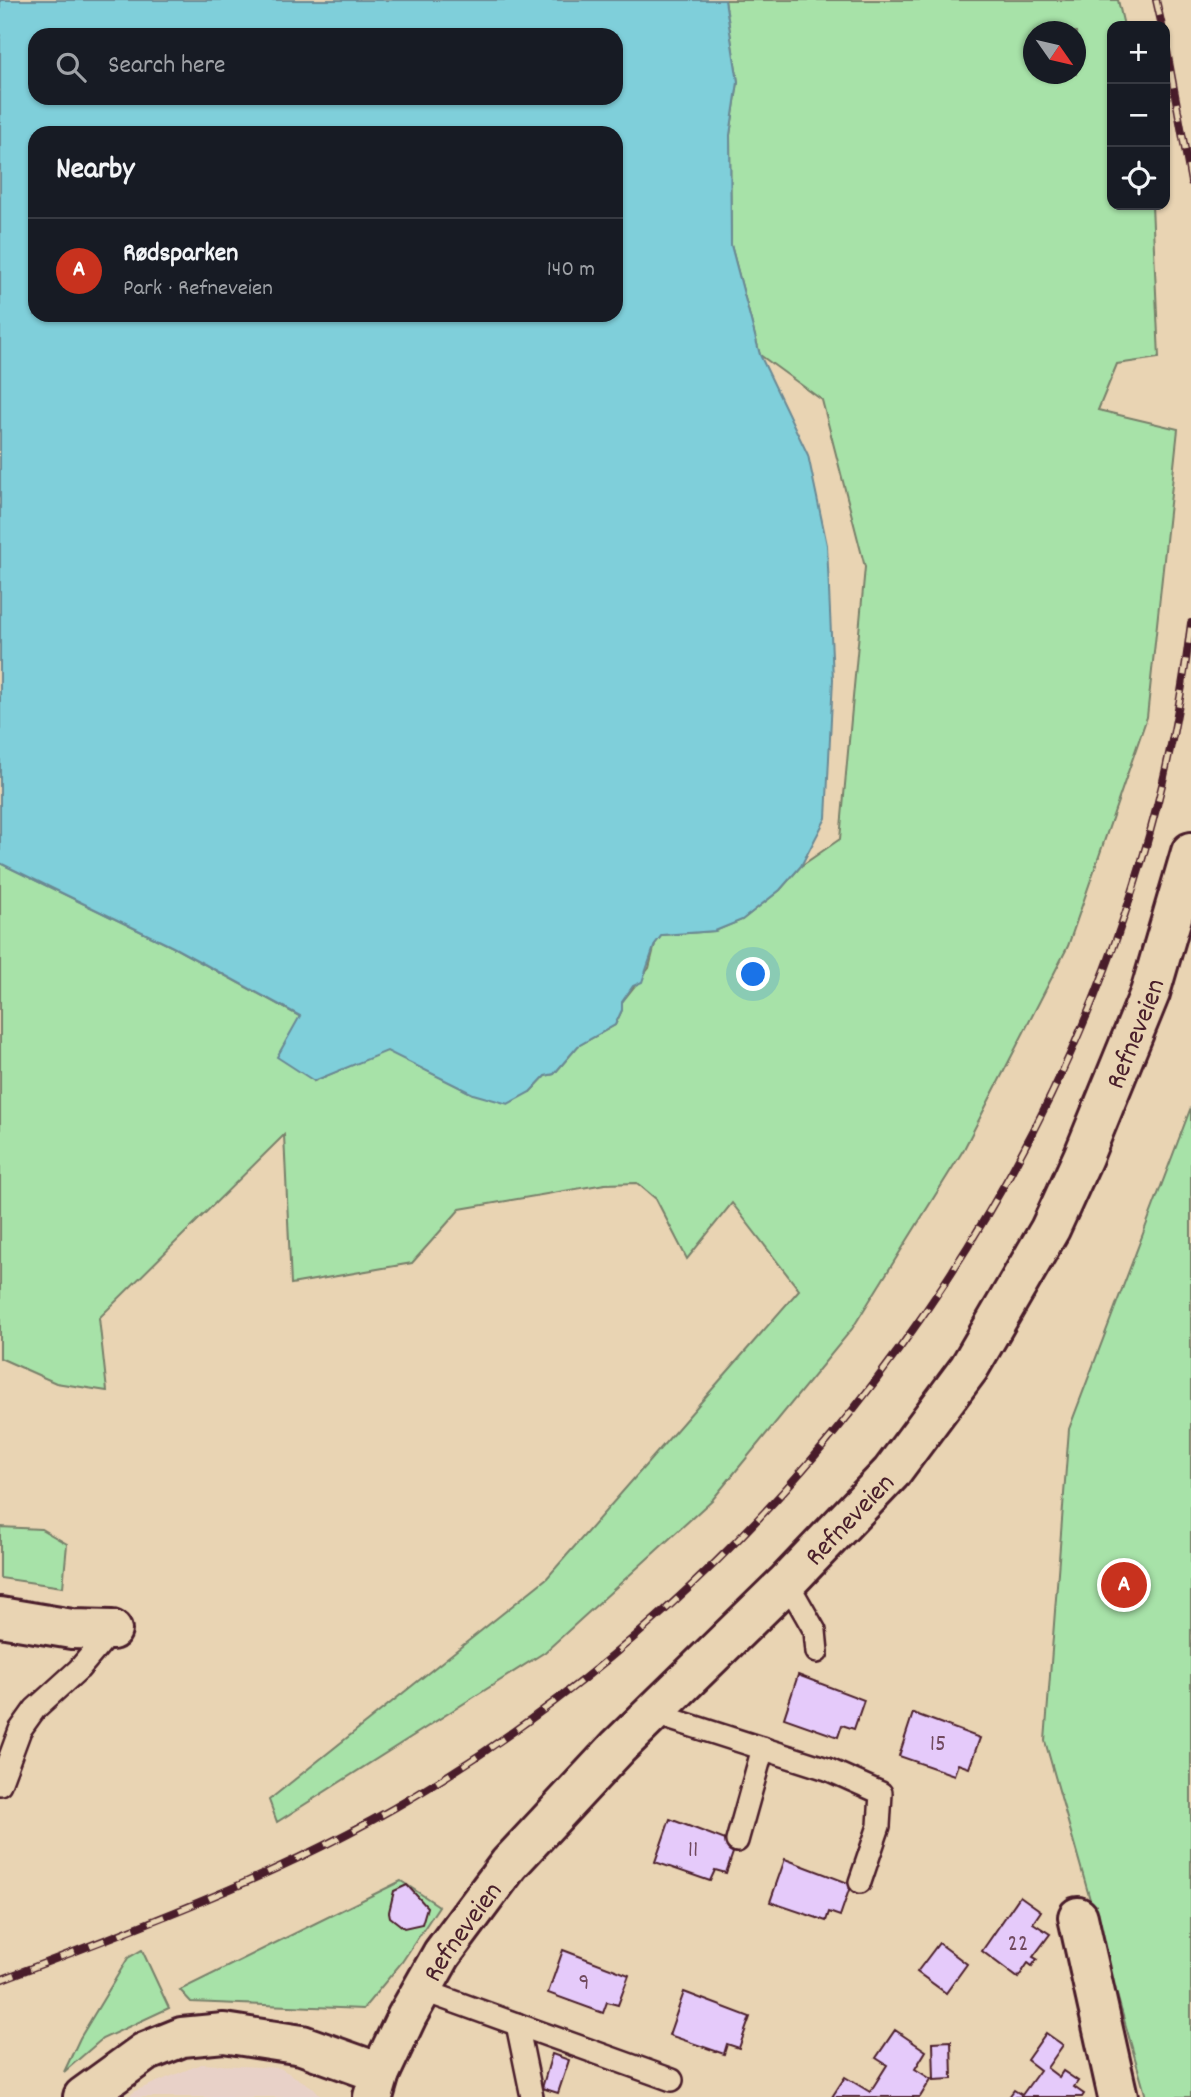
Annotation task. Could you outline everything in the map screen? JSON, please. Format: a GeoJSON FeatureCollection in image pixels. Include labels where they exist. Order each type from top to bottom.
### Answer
{"type":"FeatureCollection","features":[{"type":"Feature","properties":{"kind":"street","name":"Refneveien"},"geometry":{"type":"LineString","coordinates":[[376,2085],[446,1947],[509,1864],[652,1713],[787,1582],[899,1463],[969,1368],[1050,1229],[1150,993],[1191,852]]}},
{"type":"Feature","properties":{"kind":"street"},"geometry":{"type":"LineString","coordinates":[[0,1617],[72,1629],[112,1630]]}},
{"type":"Feature","properties":{"kind":"street"},"geometry":{"type":"LineString","coordinates":[[1078,1917],[1118,2097]]}},
{"type":"Feature","properties":{"kind":"street"},"geometry":{"type":"LineString","coordinates":[[83,2097],[145,2052],[183,2036],[224,2033],[302,2045],[376,2085]]}},
{"type":"Feature","properties":{"kind":"lane"},"geometry":{"type":"LineString","coordinates":[[787,1582],[815,1631],[817,1652]]}},
{"type":"Feature","properties":{"kind":"lane"},"geometry":{"type":"LineString","coordinates":[[0,1784],[20,1730],[35,1709],[79,1669],[112,1630]]}},
{"type":"Feature","properties":{"kind":"lane"},"geometry":{"type":"LineString","coordinates":[[652,1713],[827,1769],[881,1793],[879,1826],[860,1882]]}},
{"type":"Feature","properties":{"kind":"lane"},"geometry":{"type":"LineString","coordinates":[[737,1841],[763,1748]]}},
{"type":"Feature","properties":{"kind":"lane"},"geometry":{"type":"LineString","coordinates":[[422,1990],[672,2080]]}},
{"type":"Feature","properties":{"kind":"lane"},"geometry":{"type":"LineString","coordinates":[[517,2024],[532,2097]]}},
{"type":"Feature","properties":{"kind":"shaded area"},"geometry":{"type":"Polygon","coordinates":[[[201,2064],[280,2068],[314,2088],[322,2097],[128,2097],[135,2091],[201,2064]]]}},
{"type":"Feature","properties":{"kind":"green space"},"geometry":{"type":"Polygon","coordinates":[[[725,0],[1118,0],[1123,21],[1107,21],[1107,210],[1152,210],[1159,358],[1117,364],[1098,410],[1178,429],[1147,717],[1068,946],[964,1149],[852,1329],[713,1499],[545,1652],[277,1822],[269,1800],[547,1578],[799,1290],[732,1203],[687,1259],[656,1199],[637,1183],[605,1184],[460,1209],[412,1263],[291,1284],[284,1135],[99,1318],[107,1391],[56,1383],[0,1358],[0,863],[173,947],[301,1017],[314,1081],[387,1050],[473,1094],[530,1092],[545,1076],[554,1074],[578,1046],[615,1025],[622,1010],[622,1002],[649,968],[655,944],[662,935],[715,931],[742,920],[780,890],[801,866],[840,839],[865,567],[822,400],[760,355],[731,245],[730,135],[738,82],[725,0]]]}},
{"type":"Feature","properties":{"kind":"green space"},"geometry":{"type":"Polygon","coordinates":[[[1191,1107],[1191,2097],[1146,2097],[1045,1741],[1069,1429],[1191,1107]]]}},
{"type":"Feature","properties":{"kind":"green space"},"geometry":{"type":"Polygon","coordinates":[[[0,1527],[41,1529],[67,1544],[63,1587],[0,1578],[0,1527]]]}},
{"type":"Feature","properties":{"kind":"green space"},"geometry":{"type":"Polygon","coordinates":[[[401,1881],[439,1906],[402,1962],[363,2009],[191,2002],[180,1990],[401,1881]]]}},
{"type":"Feature","properties":{"kind":"green space"},"geometry":{"type":"Polygon","coordinates":[[[142,1950],[169,2008],[102,2039],[64,2072],[80,2038],[128,1958],[142,1950]]]}},
{"type":"Feature","properties":{"kind":"water"},"geometry":{"type":"Polygon","coordinates":[[[0,0],[725,0],[738,82],[730,135],[731,245],[760,355],[808,455],[827,545],[833,679],[826,818],[801,866],[780,890],[742,920],[715,931],[662,935],[655,944],[642,982],[633,986],[622,1002],[622,1010],[615,1025],[578,1046],[554,1074],[545,1076],[530,1092],[508,1104],[473,1094],[387,1051],[314,1081],[277,1057],[300,1016],[173,947],[0,863],[0,0]]]}},
{"type":"Feature","properties":{"kind":"building"},"geometry":{"type":"Polygon","coordinates":[[[798,1675],[864,1700],[854,1729],[842,1725],[838,1737],[784,1718],[798,1675]]]}},
{"type":"Feature","properties":{"kind":"building"},"geometry":{"type":"Polygon","coordinates":[[[913,1713],[980,1738],[969,1768],[958,1764],[954,1775],[899,1756],[913,1713]]]}},
{"type":"Feature","properties":{"kind":"building"},"geometry":{"type":"Polygon","coordinates":[[[670,1819],[736,1844],[726,1873],[715,1870],[710,1881],[655,1862],[670,1819]]]}},
{"type":"Feature","properties":{"kind":"building"},"geometry":{"type":"Polygon","coordinates":[[[785,1859],[851,1884],[840,1916],[829,1912],[826,1921],[770,1902],[785,1859]]]}},
{"type":"Feature","properties":{"kind":"building"},"geometry":{"type":"Polygon","coordinates":[[[407,1885],[427,1907],[422,1924],[404,1928],[390,1917],[389,1912],[394,1891],[407,1885]]]}},
{"type":"Feature","properties":{"kind":"building"},"geometry":{"type":"Polygon","coordinates":[[[1020,1896],[1041,1911],[1033,1923],[1050,1934],[1033,1957],[1037,1959],[1032,1966],[1028,1963],[1018,1978],[982,1951],[1020,1896]]]}},
{"type":"Feature","properties":{"kind":"building"},"geometry":{"type":"Polygon","coordinates":[[[939,1943],[967,1964],[946,1993],[917,1972],[939,1943]]]}},
{"type":"Feature","properties":{"kind":"building"},"geometry":{"type":"Polygon","coordinates":[[[563,1950],[629,1975],[618,2005],[607,2002],[603,2013],[548,1993],[563,1950]]]}},
{"type":"Feature","properties":{"kind":"building"},"geometry":{"type":"Polygon","coordinates":[[[684,1992],[750,2017],[739,2048],[727,2044],[724,2054],[669,2035],[684,1992]]]}},
{"type":"Feature","properties":{"kind":"building"},"geometry":{"type":"Polygon","coordinates":[[[895,2030],[926,2051],[915,2069],[931,2079],[920,2097],[832,2097],[845,2077],[870,2092],[887,2065],[876,2058],[895,2030]]]}},
{"type":"Feature","properties":{"kind":"building"},"geometry":{"type":"Polygon","coordinates":[[[1046,2033],[1063,2045],[1047,2068],[1059,2077],[1063,2071],[1078,2081],[1074,2087],[1084,2094],[1082,2097],[1009,2097],[1014,2090],[1022,2095],[1040,2070],[1027,2060],[1046,2033]]]}},
{"type":"Feature","properties":{"kind":"building"},"geometry":{"type":"Polygon","coordinates":[[[951,2041],[952,2079],[934,2080],[933,2042],[951,2041]]]}},
{"type":"Feature","properties":{"kind":"building"},"geometry":{"type":"Polygon","coordinates":[[[552,2054],[569,2060],[558,2093],[542,2088],[552,2054]]]}},
{"type":"Feature","properties":{"kind":"railway"},"geometry":{"type":"LineString","coordinates":[[1156,0],[1161,21]]}},
{"type":"Feature","properties":{"kind":"railway"},"geometry":{"type":"LineString","coordinates":[[1170,67],[1191,182]]}},
{"type":"Feature","properties":{"kind":"railway"},"geometry":{"type":"LineString","coordinates":[[0,1980],[168,1915],[278,1868],[332,1842],[436,1783],[581,1681],[715,1563],[836,1431],[942,1286],[1033,1131],[1106,968],[1159,798],[1191,623]]}},
{"type":"Feature","properties":{"kind":"place","name":"Rødsparken"},"geometry":{"type":"Point","coordinates":[1124,1585]}}]}
